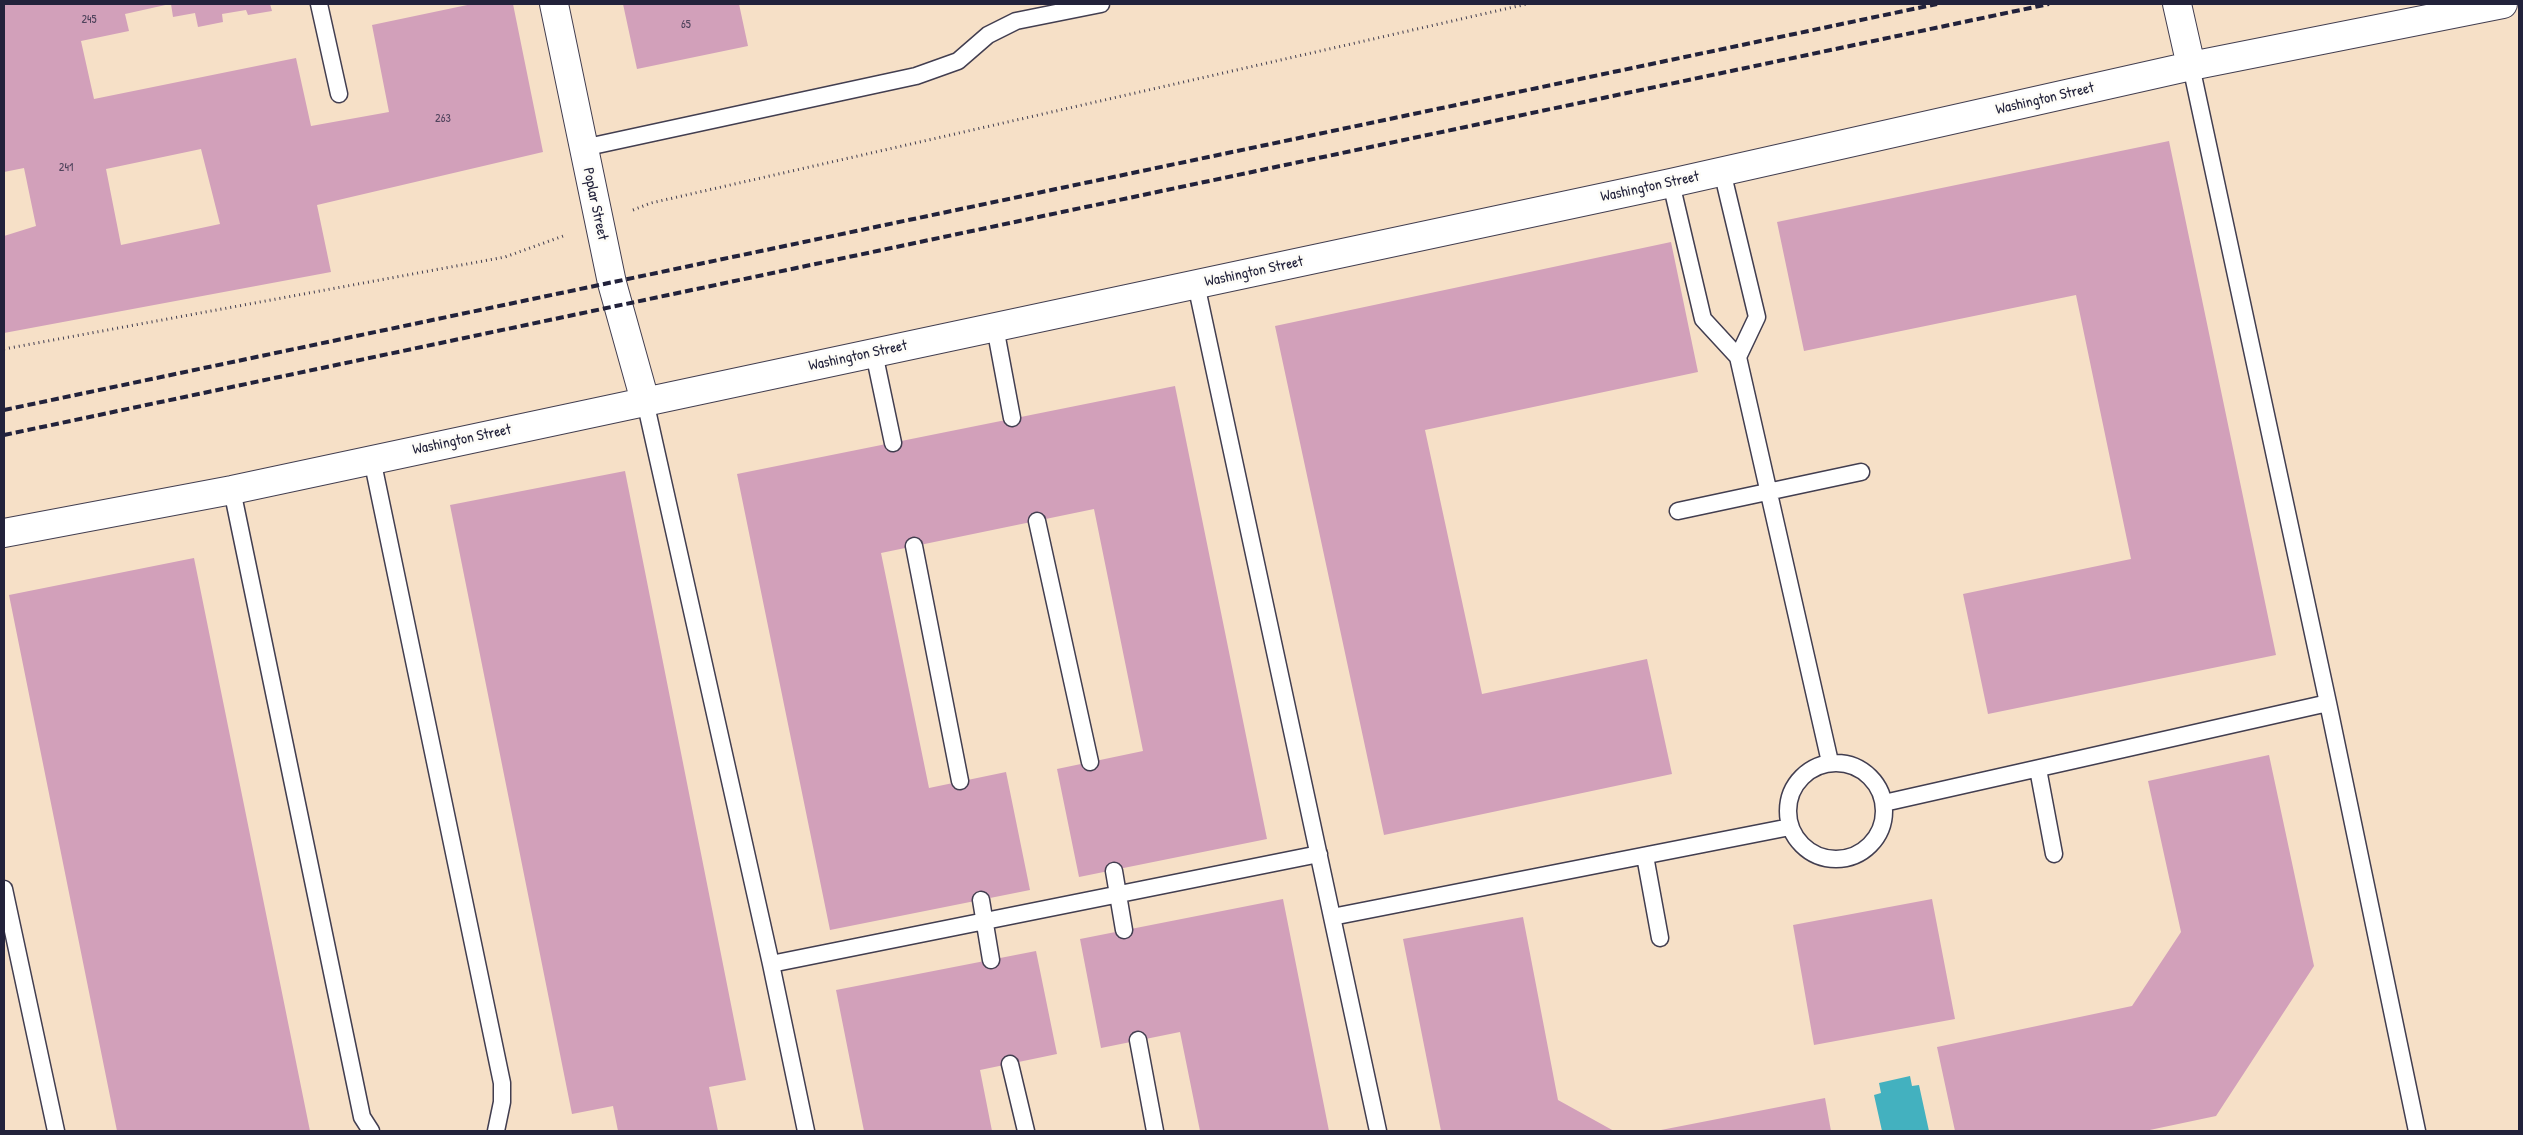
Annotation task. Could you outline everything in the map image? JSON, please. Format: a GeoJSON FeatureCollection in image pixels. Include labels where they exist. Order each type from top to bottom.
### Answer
{"type":"FeatureCollection","features":[{"type":"Feature","properties":{"kind":"street","name":"Poplar Street"},"geometry":{"type":"LineString","coordinates":[[554,4],[617,307],[646,402]]}},
{"type":"Feature","properties":{"kind":"street"},"geometry":{"type":"LineString","coordinates":[[2177,4],[2191,66]]}},
{"type":"Feature","properties":{"kind":"street","name":"Washington Street"},"geometry":{"type":"LineString","coordinates":[[4,533],[232,490],[1671,183],[2191,66],[2503,4]]}},
{"type":"Feature","properties":{"kind":"lane"},"geometry":{"type":"LineString","coordinates":[[319,4],[339,94]]}},
{"type":"Feature","properties":{"kind":"lane"},"geometry":{"type":"LineString","coordinates":[[583,148],[916,76],[958,61],[988,35],[1016,21],[1102,4]]}},
{"type":"Feature","properties":{"kind":"lane"},"geometry":{"type":"LineString","coordinates":[[2191,66],[2328,703],[2417,1131]]}},
{"type":"Feature","properties":{"kind":"lane"},"geometry":{"type":"LineString","coordinates":[[1722,171],[1757,317],[1738,357]]}},
{"type":"Feature","properties":{"kind":"lane"},"geometry":{"type":"LineString","coordinates":[[1671,183],[1703,319],[1738,357],[1830,762]]}},
{"type":"Feature","properties":{"kind":"lane"},"geometry":{"type":"LineString","coordinates":[[1196,284],[1378,1131]]}},
{"type":"Feature","properties":{"kind":"lane"},"geometry":{"type":"LineString","coordinates":[[995,327],[1012,418]]}},
{"type":"Feature","properties":{"kind":"lane"},"geometry":{"type":"LineString","coordinates":[[874,353],[893,443]]}},
{"type":"Feature","properties":{"kind":"lane"},"geometry":{"type":"LineString","coordinates":[[646,402],[771,964],[806,1131]]}},
{"type":"Feature","properties":{"kind":"lane"},"geometry":{"type":"LineString","coordinates":[[372,459],[502,1082],[502,1102],[496,1131]]}},
{"type":"Feature","properties":{"kind":"lane"},"geometry":{"type":"LineString","coordinates":[[1678,511],[1862,472]]}},
{"type":"Feature","properties":{"kind":"lane"},"geometry":{"type":"LineString","coordinates":[[232,490],[362,1117],[372,1131]]}},
{"type":"Feature","properties":{"kind":"lane"},"geometry":{"type":"LineString","coordinates":[[1037,521],[1090,762]]}},
{"type":"Feature","properties":{"kind":"lane"},"geometry":{"type":"LineString","coordinates":[[914,546],[960,781]]}},
{"type":"Feature","properties":{"kind":"lane"},"geometry":{"type":"LineString","coordinates":[[1884,804],[2328,703]]}},
{"type":"Feature","properties":{"kind":"lane"},"geometry":{"type":"LineString","coordinates":[[1830,762],[1845,763],[1859,768],[1871,777],[1880,789],[1884,804],[1884,819],[1879,834],[1869,847],[1856,856],[1840,859],[1824,858],[1809,851],[1798,841],[1790,826],[1787,812],[1789,798],[1795,785],[1804,774],[1816,766],[1830,762]]}},
{"type":"Feature","properties":{"kind":"lane"},"geometry":{"type":"LineString","coordinates":[[2038,769],[2054,854]]}},
{"type":"Feature","properties":{"kind":"lane"},"geometry":{"type":"LineString","coordinates":[[1332,917],[1790,826]]}},
{"type":"Feature","properties":{"kind":"lane"},"geometry":{"type":"LineString","coordinates":[[771,964],[1319,854]]}},
{"type":"Feature","properties":{"kind":"lane"},"geometry":{"type":"LineString","coordinates":[[1645,856],[1660,938]]}},
{"type":"Feature","properties":{"kind":"lane"},"geometry":{"type":"LineString","coordinates":[[1114,871],[1124,930]]}},
{"type":"Feature","properties":{"kind":"lane"},"geometry":{"type":"LineString","coordinates":[[4,888],[56,1131]]}},
{"type":"Feature","properties":{"kind":"lane"},"geometry":{"type":"LineString","coordinates":[[981,900],[991,960]]}},
{"type":"Feature","properties":{"kind":"lane"},"geometry":{"type":"LineString","coordinates":[[1138,1040],[1155,1131]]}},
{"type":"Feature","properties":{"kind":"lane"},"geometry":{"type":"LineString","coordinates":[[1010,1064],[1026,1131]]}},
{"type":"Feature","properties":{"kind":"path"},"geometry":{"type":"LineString","coordinates":[[4,349],[505,257],[599,224],[651,202],[1527,4]]}},
{"type":"Feature","properties":{"kind":"water"},"geometry":{"type":"Polygon","coordinates":[[[1910,1076],[1912,1086],[1919,1085],[1929,1131],[1882,1131],[1874,1095],[1881,1093],[1879,1083],[1910,1076]]]}},
{"type":"Feature","properties":{"kind":"building"},"geometry":{"type":"Polygon","coordinates":[[[4,4],[170,4],[125,14],[129,31],[81,41],[94,99],[296,58],[311,126],[389,112],[372,25],[472,4],[513,4],[543,152],[317,205],[331,272],[4,333],[4,236],[36,226],[24,168],[4,172],[4,4]],[[201,149],[106,169],[121,245],[220,224],[201,149]]]}},
{"type":"Feature","properties":{"kind":"building"},"geometry":{"type":"Polygon","coordinates":[[[171,4],[270,4],[272,11],[248,15],[246,10],[222,14],[223,22],[198,27],[195,13],[173,17],[171,4]]]}},
{"type":"Feature","properties":{"kind":"building"},"geometry":{"type":"Polygon","coordinates":[[[623,4],[739,4],[748,46],[637,69],[623,4]]]}},
{"type":"Feature","properties":{"kind":"building"},"geometry":{"type":"Polygon","coordinates":[[[2169,141],[2276,655],[1988,714],[1963,594],[2131,559],[2076,295],[1804,351],[1777,222],[2169,141]]]}},
{"type":"Feature","properties":{"kind":"building"},"geometry":{"type":"Polygon","coordinates":[[[1671,242],[1698,372],[1425,430],[1482,694],[1647,659],[1672,774],[1384,835],[1275,326],[1671,242]]]}},
{"type":"Feature","properties":{"kind":"building"},"geometry":{"type":"Polygon","coordinates":[[[1175,386],[1267,839],[1079,877],[1057,769],[1143,751],[1094,509],[881,553],[929,788],[1006,772],[1030,890],[830,930],[737,474],[1175,386]]]}},
{"type":"Feature","properties":{"kind":"building"},"geometry":{"type":"Polygon","coordinates":[[[625,471],[746,1080],[709,1087],[718,1131],[618,1131],[613,1106],[572,1114],[450,505],[625,471]]]}},
{"type":"Feature","properties":{"kind":"building"},"geometry":{"type":"Polygon","coordinates":[[[194,558],[310,1131],[117,1131],[9,595],[194,558]]]}},
{"type":"Feature","properties":{"kind":"building"},"geometry":{"type":"Polygon","coordinates":[[[2269,755],[2314,966],[2216,1116],[2145,1131],[1955,1131],[1937,1047],[2132,1006],[2181,932],[2148,781],[2269,755]]]}},
{"type":"Feature","properties":{"kind":"building"},"geometry":{"type":"Polygon","coordinates":[[[1283,899],[1329,1131],[1200,1131],[1180,1032],[1101,1048],[1080,939],[1283,899]]]}},
{"type":"Feature","properties":{"kind":"building"},"geometry":{"type":"Polygon","coordinates":[[[1932,899],[1955,1019],[1814,1045],[1793,925],[1932,899]]]}},
{"type":"Feature","properties":{"kind":"building"},"geometry":{"type":"Polygon","coordinates":[[[1523,917],[1558,1100],[1614,1131],[1441,1131],[1403,939],[1523,917]]]}},
{"type":"Feature","properties":{"kind":"building"},"geometry":{"type":"Polygon","coordinates":[[[1036,951],[1057,1054],[980,1070],[992,1131],[864,1131],[836,990],[1036,951]]]}},
{"type":"Feature","properties":{"kind":"building"},"geometry":{"type":"Polygon","coordinates":[[[1825,1098],[1831,1131],[1661,1130],[1825,1098]]]}},
{"type":"Feature","properties":{"kind":"railway"},"geometry":{"type":"LineString","coordinates":[[4,410],[1937,4]]}},
{"type":"Feature","properties":{"kind":"railway"},"geometry":{"type":"LineString","coordinates":[[4,435],[2049,4]]}}]}
